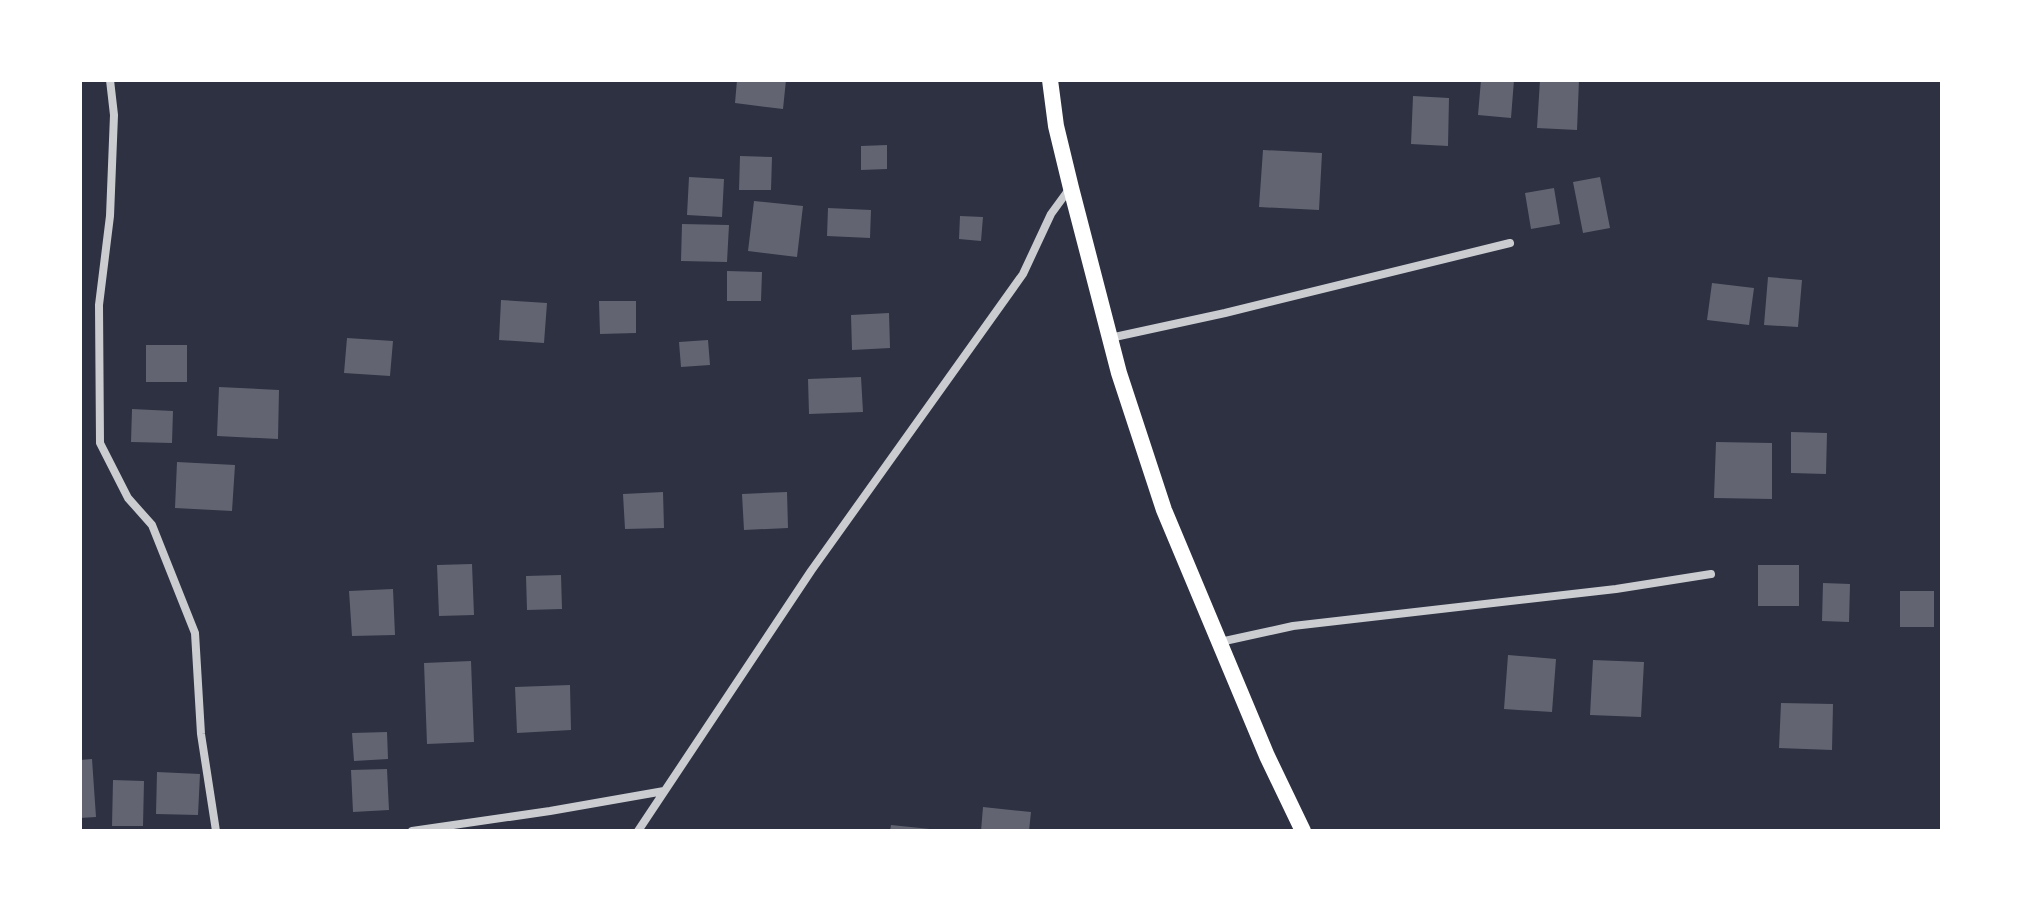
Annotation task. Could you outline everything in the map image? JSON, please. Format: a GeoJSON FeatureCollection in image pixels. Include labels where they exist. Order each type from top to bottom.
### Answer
{"type":"FeatureCollection","features":[{"type":"Feature","properties":{"kind":"main road"},"geometry":{"type":"LineString","coordinates":[[1050,80],[1056,126],[1119,373],[1164,510],[1267,756],[1303,831]]}},
{"type":"Feature","properties":{"kind":"street"},"geometry":{"type":"LineString","coordinates":[[110,80],[114,115],[110,216],[99,305],[100,443],[128,498],[152,525],[195,633],[201,734],[216,831]]}},
{"type":"Feature","properties":{"kind":"street"},"geometry":{"type":"LineString","coordinates":[[638,831],[811,571],[1023,274],[1051,214],[1071,188]]}},
{"type":"Feature","properties":{"kind":"street"},"geometry":{"type":"LineString","coordinates":[[1110,338],[1240,310],[1510,243]]}},
{"type":"Feature","properties":{"kind":"street"},"geometry":{"type":"LineString","coordinates":[[1219,642],[1293,626],[1616,589],[1711,574]]}},
{"type":"Feature","properties":{"kind":"street"},"geometry":{"type":"LineString","coordinates":[[412,831],[664,791]]}},
{"type":"Feature","properties":{"kind":"building"},"geometry":{"type":"Polygon","coordinates":[[[737,80],[786,80],[783,109],[735,103],[737,80]]]}},
{"type":"Feature","properties":{"kind":"building"},"geometry":{"type":"Polygon","coordinates":[[[1481,80],[1514,80],[1511,118],[1478,115],[1481,80]]]}},
{"type":"Feature","properties":{"kind":"building"},"geometry":{"type":"Polygon","coordinates":[[[1540,80],[1579,80],[1577,130],[1537,128],[1540,80]]]}},
{"type":"Feature","properties":{"kind":"building"},"geometry":{"type":"Polygon","coordinates":[[[1413,96],[1449,98],[1448,146],[1411,144],[1413,96]]]}},
{"type":"Feature","properties":{"kind":"building"},"geometry":{"type":"Polygon","coordinates":[[[887,145],[887,169],[861,170],[861,146],[887,145]]]}},
{"type":"Feature","properties":{"kind":"building"},"geometry":{"type":"Polygon","coordinates":[[[1263,150],[1322,153],[1319,210],[1259,207],[1263,150]]]}},
{"type":"Feature","properties":{"kind":"building"},"geometry":{"type":"Polygon","coordinates":[[[740,156],[772,157],[771,190],[739,190],[740,156]]]}},
{"type":"Feature","properties":{"kind":"building"},"geometry":{"type":"Polygon","coordinates":[[[689,177],[724,179],[722,217],[687,215],[689,177]]]}},
{"type":"Feature","properties":{"kind":"building"},"geometry":{"type":"Polygon","coordinates":[[[1600,177],[1610,228],[1583,233],[1573,182],[1600,177]]]}},
{"type":"Feature","properties":{"kind":"building"},"geometry":{"type":"Polygon","coordinates":[[[1554,188],[1560,224],[1531,229],[1525,193],[1554,188]]]}},
{"type":"Feature","properties":{"kind":"building"},"geometry":{"type":"Polygon","coordinates":[[[754,201],[803,206],[797,257],[748,251],[754,201]]]}},
{"type":"Feature","properties":{"kind":"building"},"geometry":{"type":"Polygon","coordinates":[[[828,208],[871,210],[870,238],[827,236],[828,208]]]}},
{"type":"Feature","properties":{"kind":"building"},"geometry":{"type":"Polygon","coordinates":[[[960,216],[983,217],[981,241],[959,239],[960,216]]]}},
{"type":"Feature","properties":{"kind":"building"},"geometry":{"type":"Polygon","coordinates":[[[682,224],[729,225],[727,262],[681,261],[682,224]]]}},
{"type":"Feature","properties":{"kind":"building"},"geometry":{"type":"Polygon","coordinates":[[[727,271],[762,272],[761,301],[727,301],[727,271]]]}},
{"type":"Feature","properties":{"kind":"building"},"geometry":{"type":"Polygon","coordinates":[[[1768,277],[1802,280],[1798,327],[1764,325],[1768,277]]]}},
{"type":"Feature","properties":{"kind":"building"},"geometry":{"type":"Polygon","coordinates":[[[1712,283],[1754,288],[1749,325],[1707,320],[1712,283]]]}},
{"type":"Feature","properties":{"kind":"building"},"geometry":{"type":"Polygon","coordinates":[[[501,300],[547,303],[544,343],[499,340],[501,300]]]}},
{"type":"Feature","properties":{"kind":"building"},"geometry":{"type":"Polygon","coordinates":[[[599,301],[636,301],[636,333],[600,334],[599,301]]]}},
{"type":"Feature","properties":{"kind":"building"},"geometry":{"type":"Polygon","coordinates":[[[889,313],[890,348],[852,350],[851,315],[889,313]]]}},
{"type":"Feature","properties":{"kind":"building"},"geometry":{"type":"Polygon","coordinates":[[[347,338],[393,341],[390,376],[344,373],[347,338]]]}},
{"type":"Feature","properties":{"kind":"building"},"geometry":{"type":"Polygon","coordinates":[[[708,340],[710,365],[681,367],[679,342],[708,340]]]}},
{"type":"Feature","properties":{"kind":"building"},"geometry":{"type":"Polygon","coordinates":[[[146,345],[187,345],[187,382],[146,382],[146,345]]]}},
{"type":"Feature","properties":{"kind":"building"},"geometry":{"type":"Polygon","coordinates":[[[861,377],[863,412],[809,414],[808,379],[861,377]]]}},
{"type":"Feature","properties":{"kind":"building"},"geometry":{"type":"Polygon","coordinates":[[[219,387],[279,390],[278,439],[217,436],[219,387]]]}},
{"type":"Feature","properties":{"kind":"building"},"geometry":{"type":"Polygon","coordinates":[[[132,409],[173,411],[172,443],[131,442],[132,409]]]}},
{"type":"Feature","properties":{"kind":"building"},"geometry":{"type":"Polygon","coordinates":[[[1791,432],[1827,433],[1826,474],[1791,473],[1791,432]]]}},
{"type":"Feature","properties":{"kind":"building"},"geometry":{"type":"Polygon","coordinates":[[[1716,442],[1772,443],[1772,499],[1714,498],[1716,442]]]}},
{"type":"Feature","properties":{"kind":"building"},"geometry":{"type":"Polygon","coordinates":[[[177,462],[235,465],[232,511],[175,508],[177,462]]]}},
{"type":"Feature","properties":{"kind":"building"},"geometry":{"type":"Polygon","coordinates":[[[663,492],[664,528],[625,529],[623,494],[663,492]]]}},
{"type":"Feature","properties":{"kind":"building"},"geometry":{"type":"Polygon","coordinates":[[[787,492],[788,528],[744,530],[742,494],[787,492]]]}},
{"type":"Feature","properties":{"kind":"building"},"geometry":{"type":"Polygon","coordinates":[[[472,564],[474,615],[439,616],[437,565],[472,564]]]}},
{"type":"Feature","properties":{"kind":"building"},"geometry":{"type":"Polygon","coordinates":[[[1758,565],[1799,565],[1799,606],[1758,606],[1758,565]]]}},
{"type":"Feature","properties":{"kind":"building"},"geometry":{"type":"Polygon","coordinates":[[[561,575],[562,609],[527,610],[526,576],[561,575]]]}},
{"type":"Feature","properties":{"kind":"building"},"geometry":{"type":"Polygon","coordinates":[[[1823,583],[1850,584],[1849,622],[1822,621],[1823,583]]]}},
{"type":"Feature","properties":{"kind":"building"},"geometry":{"type":"Polygon","coordinates":[[[393,589],[395,635],[352,636],[349,591],[393,589]]]}},
{"type":"Feature","properties":{"kind":"building"},"geometry":{"type":"Polygon","coordinates":[[[1900,591],[1934,591],[1934,627],[1900,627],[1900,591]]]}},
{"type":"Feature","properties":{"kind":"building"},"geometry":{"type":"Polygon","coordinates":[[[1508,655],[1556,659],[1552,712],[1504,709],[1508,655]]]}},
{"type":"Feature","properties":{"kind":"building"},"geometry":{"type":"Polygon","coordinates":[[[1593,660],[1644,662],[1641,717],[1590,715],[1593,660]]]}},
{"type":"Feature","properties":{"kind":"building"},"geometry":{"type":"Polygon","coordinates":[[[471,661],[474,742],[427,744],[424,663],[471,661]]]}},
{"type":"Feature","properties":{"kind":"building"},"geometry":{"type":"Polygon","coordinates":[[[570,685],[571,730],[517,733],[515,687],[570,685]]]}},
{"type":"Feature","properties":{"kind":"building"},"geometry":{"type":"Polygon","coordinates":[[[1781,703],[1833,704],[1832,750],[1779,748],[1781,703]]]}},
{"type":"Feature","properties":{"kind":"building"},"geometry":{"type":"Polygon","coordinates":[[[387,732],[388,759],[354,761],[352,733],[387,732]]]}},
{"type":"Feature","properties":{"kind":"building"},"geometry":{"type":"Polygon","coordinates":[[[92,759],[96,817],[80,818],[80,760],[92,759]]]}},
{"type":"Feature","properties":{"kind":"building"},"geometry":{"type":"Polygon","coordinates":[[[387,769],[389,810],[353,812],[351,770],[387,769]]]}},
{"type":"Feature","properties":{"kind":"building"},"geometry":{"type":"Polygon","coordinates":[[[157,772],[200,774],[198,815],[156,814],[157,772]]]}},
{"type":"Feature","properties":{"kind":"building"},"geometry":{"type":"Polygon","coordinates":[[[113,780],[144,781],[143,826],[112,826],[113,780]]]}},
{"type":"Feature","properties":{"kind":"building"},"geometry":{"type":"Polygon","coordinates":[[[983,807],[1031,812],[1029,831],[981,831],[983,807]]]}},
{"type":"Feature","properties":{"kind":"building"},"geometry":{"type":"Polygon","coordinates":[[[891,825],[930,829],[930,831],[890,831],[891,825]]]}}]}
